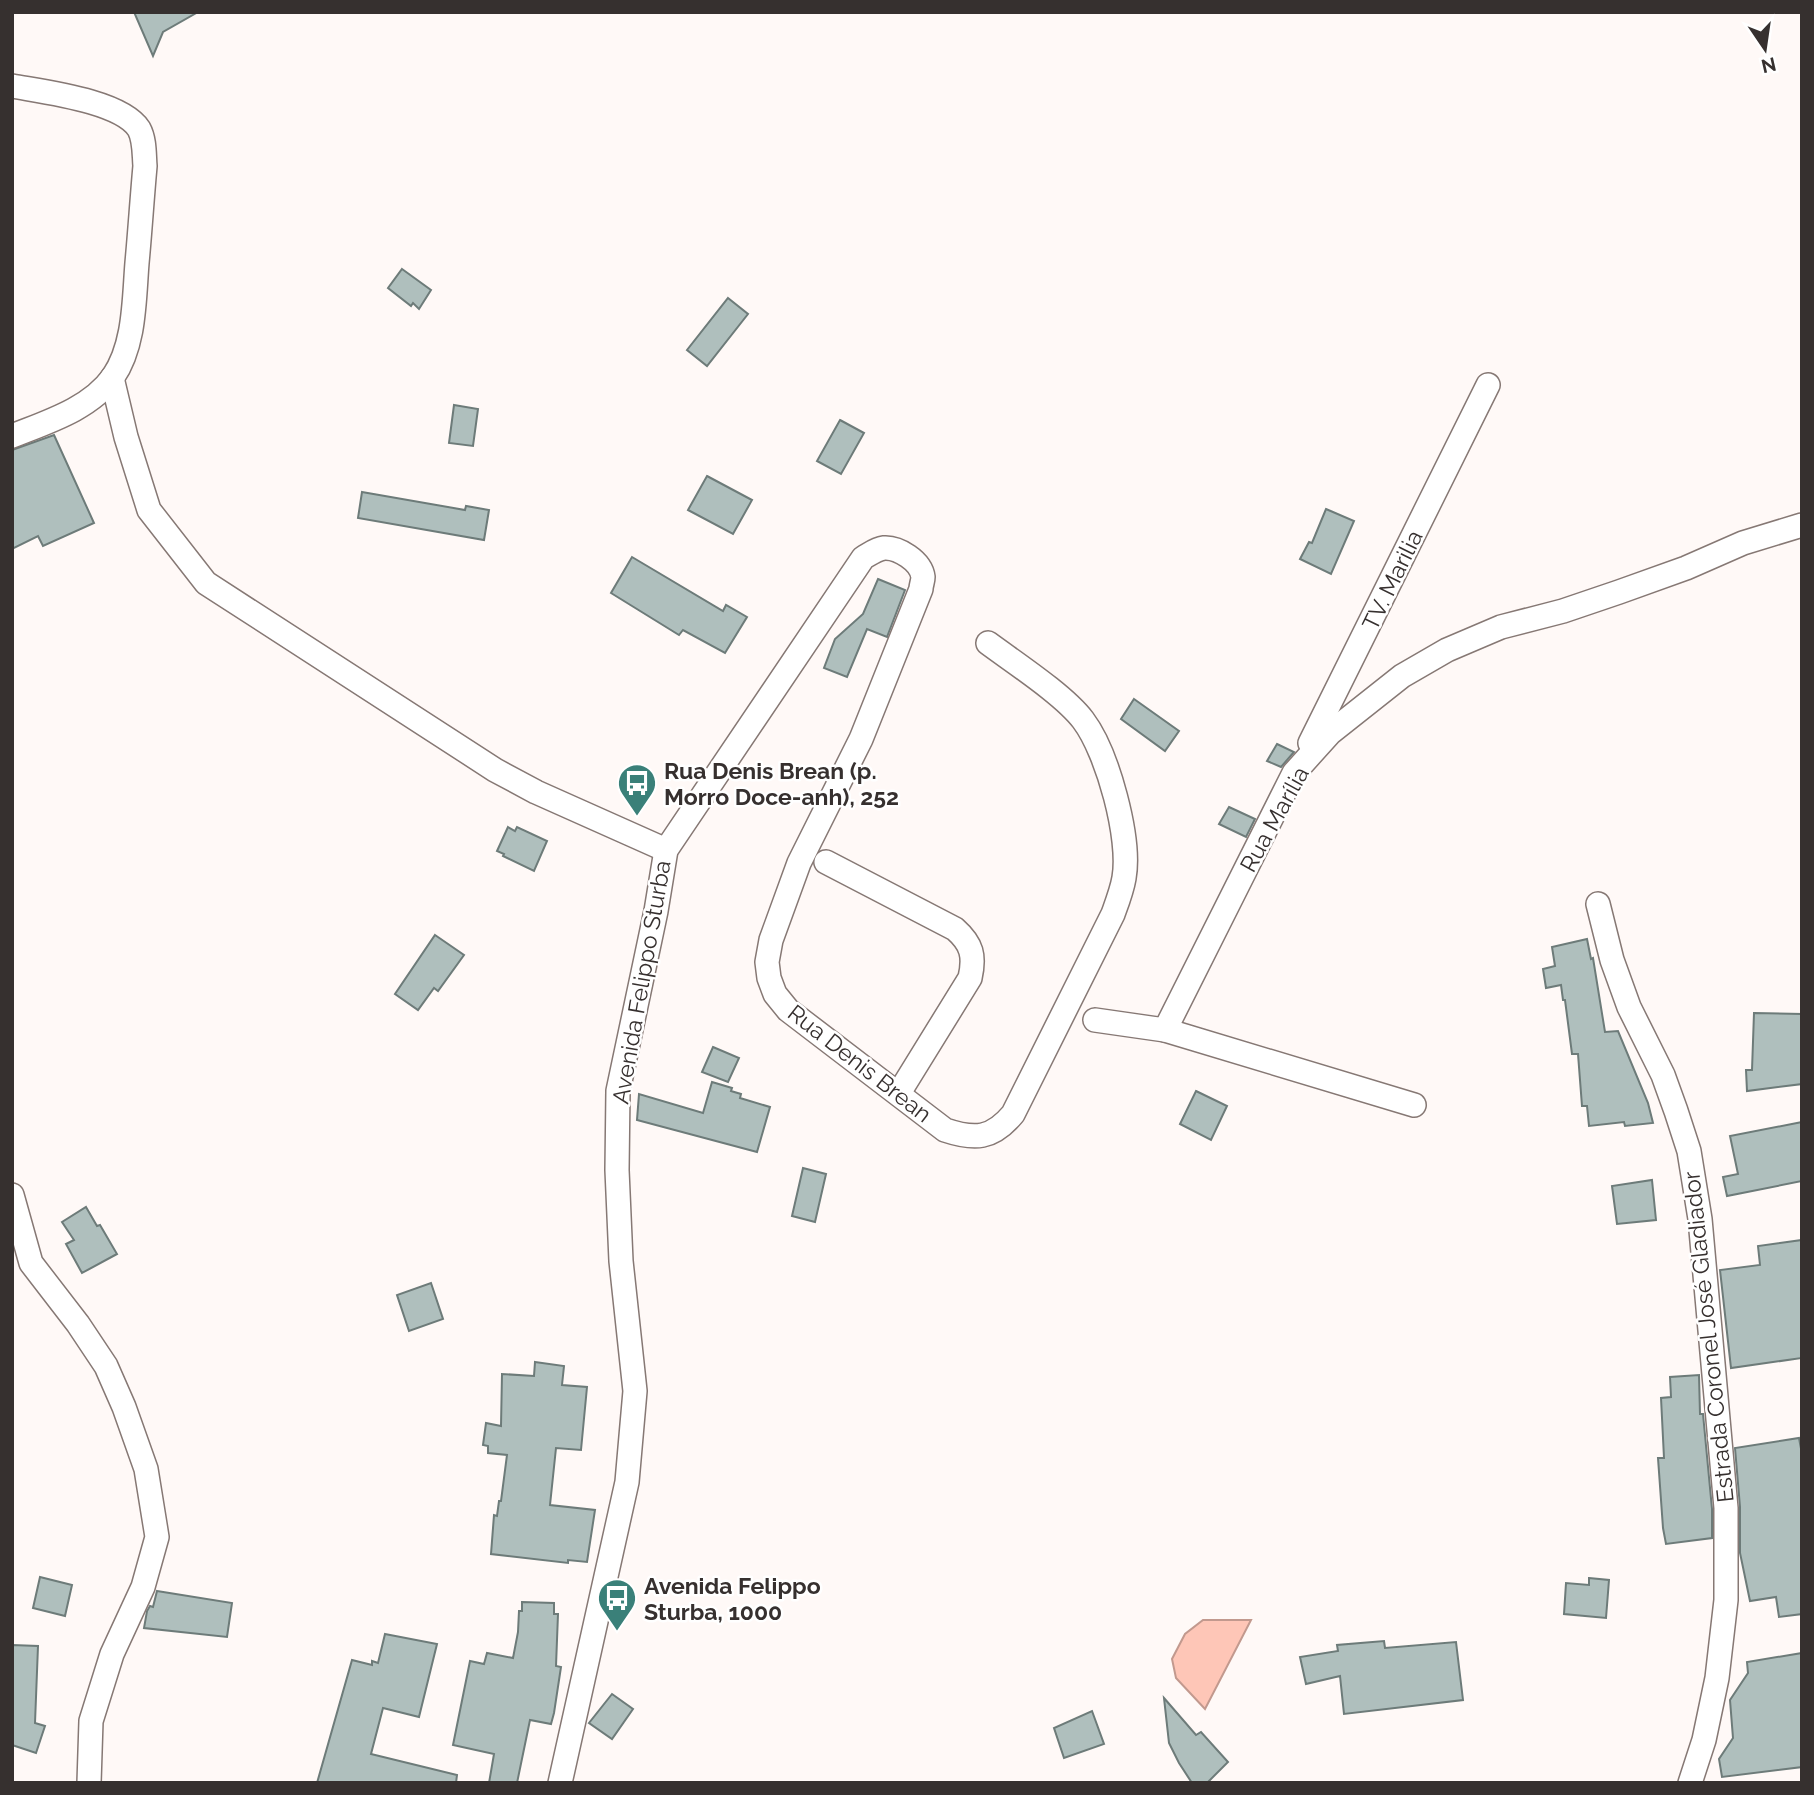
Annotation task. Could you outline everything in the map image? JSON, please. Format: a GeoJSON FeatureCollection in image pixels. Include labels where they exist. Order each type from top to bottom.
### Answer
{"type":"FeatureCollection","features":[{"type":"Feature","properties":{"kind":"street"},"geometry":{"type":"LineString","coordinates":[[12,86],[111,108],[138,128],[144,144],[145,166],[132,319],[123,358],[112,378],[93,396],[66,414],[12,436]]}},
{"type":"Feature","properties":{"kind":"street","name":"Avenida Felippo Sturba"},"geometry":{"type":"LineString","coordinates":[[112,378],[126,438],[149,510],[206,583],[495,770],[536,792],[666,850],[656,911],[618,1091],[617,1170],[621,1261],[635,1391],[626,1482],[560,1783]]}},
{"type":"Feature","properties":{"kind":"street","name":"TV. Marilia"},"geometry":{"type":"LineString","coordinates":[[1294,773],[1348,671],[1488,385]]}},
{"type":"Feature","properties":{"kind":"street","name":"Rua Marília"},"geometry":{"type":"LineString","coordinates":[[1165,1030],[1294,773],[1329,733],[1402,676],[1447,650],[1500,627],[1563,611],[1686,568],[1743,542],[1802,525]]}},
{"type":"Feature","properties":{"kind":"street","name":"Rua Denis Brean"},"geometry":{"type":"LineString","coordinates":[[666,850],[863,558],[885,548],[905,554],[918,567],[923,577],[921,589],[861,739],[799,863],[771,940],[767,962],[769,978],[775,995],[788,1010],[945,1130],[967,1137],[987,1135],[1003,1126],[1018,1104],[1113,914],[1124,879],[1126,848],[1117,805],[1098,747],[1083,720],[1056,695],[988,643]]}},
{"type":"Feature","properties":{"kind":"street"},"geometry":{"type":"LineString","coordinates":[[826,862],[955,929],[966,938],[973,951],[970,978],[899,1093]]}},
{"type":"Feature","properties":{"kind":"street","name":"Estrada Coronel José Gladiador"},"geometry":{"type":"LineString","coordinates":[[1598,904],[1612,960],[1629,1007],[1663,1075],[1689,1151],[1700,1219],[1726,1508],[1726,1600],[1717,1678],[1704,1740],[1690,1783]]}},
{"type":"Feature","properties":{"kind":"street"},"geometry":{"type":"LineString","coordinates":[[1095,1020],[1165,1030],[1414,1105]]}},
{"type":"Feature","properties":{"kind":"street"},"geometry":{"type":"LineString","coordinates":[[12,1195],[31,1263],[106,1366],[124,1407],[146,1469],[157,1536],[143,1587],[111,1654],[91,1721],[89,1783]]}},
{"type":"Feature","properties":{"kind":"shaded area"},"geometry":{"type":"Polygon","coordinates":[[[1203,1620],[1251,1620],[1205,1709],[1176,1678],[1172,1659],[1185,1634],[1203,1620]]]}},
{"type":"Feature","properties":{"kind":"building"},"geometry":{"type":"Polygon","coordinates":[[[134,12],[198,12],[163,32],[153,56],[134,12]]]}},
{"type":"Feature","properties":{"kind":"building"},"geometry":{"type":"Polygon","coordinates":[[[402,269],[431,290],[419,309],[388,288],[402,269]]]}},
{"type":"Feature","properties":{"kind":"building"},"geometry":{"type":"Polygon","coordinates":[[[728,298],[748,314],[707,366],[687,350],[728,298]]]}},
{"type":"Feature","properties":{"kind":"building"},"geometry":{"type":"Polygon","coordinates":[[[454,405],[478,409],[473,446],[449,443],[454,405]]]}},
{"type":"Feature","properties":{"kind":"building"},"geometry":{"type":"Polygon","coordinates":[[[840,420],[864,433],[841,474],[817,461],[840,420]]]}},
{"type":"Feature","properties":{"kind":"building"},"geometry":{"type":"Polygon","coordinates":[[[54,435],[94,523],[43,546],[38,536],[12,549],[12,450],[54,435]]]}},
{"type":"Feature","properties":{"kind":"building"},"geometry":{"type":"Polygon","coordinates":[[[707,476],[752,500],[733,534],[688,510],[707,476]]]}},
{"type":"Feature","properties":{"kind":"building"},"geometry":{"type":"Polygon","coordinates":[[[362,492],[465,510],[466,506],[489,510],[484,540],[358,518],[362,492]]]}},
{"type":"Feature","properties":{"kind":"building"},"geometry":{"type":"Polygon","coordinates":[[[1326,509],[1354,521],[1331,574],[1300,559],[1309,542],[1312,543],[1326,509]]]}},
{"type":"Feature","properties":{"kind":"building"},"geometry":{"type":"Polygon","coordinates":[[[632,557],[723,611],[726,605],[747,617],[725,653],[683,630],[679,635],[611,593],[632,557]]]}},
{"type":"Feature","properties":{"kind":"building"},"geometry":{"type":"Polygon","coordinates":[[[878,579],[905,590],[887,637],[867,629],[847,677],[824,668],[835,639],[863,614],[878,579]]]}},
{"type":"Feature","properties":{"kind":"building"},"geometry":{"type":"Polygon","coordinates":[[[1134,699],[1179,731],[1165,751],[1121,719],[1134,699]]]}},
{"type":"Feature","properties":{"kind":"building"},"geometry":{"type":"Polygon","coordinates":[[[1277,744],[1294,752],[1281,767],[1267,761],[1277,744]]]}},
{"type":"Feature","properties":{"kind":"building"},"geometry":{"type":"Polygon","coordinates":[[[1229,807],[1255,819],[1246,837],[1219,824],[1229,807]]]}},
{"type":"Feature","properties":{"kind":"building"},"geometry":{"type":"Polygon","coordinates":[[[508,827],[515,831],[517,827],[547,841],[534,871],[497,851],[508,827]]]}},
{"type":"Feature","properties":{"kind":"building"},"geometry":{"type":"Polygon","coordinates":[[[435,935],[464,955],[438,991],[434,988],[418,1010],[395,994],[435,935]]]}},
{"type":"Feature","properties":{"kind":"building"},"geometry":{"type":"Polygon","coordinates":[[[1587,939],[1591,959],[1593,958],[1605,1032],[1618,1031],[1648,1103],[1653,1123],[1625,1126],[1624,1122],[1589,1126],[1587,1106],[1582,1106],[1578,1054],[1572,1054],[1561,985],[1546,988],[1543,969],[1555,966],[1552,947],[1587,939]]]}},
{"type":"Feature","properties":{"kind":"building"},"geometry":{"type":"Polygon","coordinates":[[[1754,1013],[1802,1014],[1802,1084],[1747,1091],[1746,1070],[1752,1070],[1754,1013]]]}},
{"type":"Feature","properties":{"kind":"building"},"geometry":{"type":"Polygon","coordinates":[[[713,1047],[739,1058],[728,1082],[702,1072],[713,1047]]]}},
{"type":"Feature","properties":{"kind":"building"},"geometry":{"type":"Polygon","coordinates":[[[712,1082],[732,1088],[731,1091],[741,1094],[740,1098],[770,1107],[757,1152],[637,1120],[639,1094],[703,1113],[712,1082]]]}},
{"type":"Feature","properties":{"kind":"building"},"geometry":{"type":"Polygon","coordinates":[[[1196,1091],[1227,1106],[1211,1140],[1180,1124],[1196,1091]]]}},
{"type":"Feature","properties":{"kind":"building"},"geometry":{"type":"Polygon","coordinates":[[[1802,1122],[1802,1181],[1727,1196],[1723,1177],[1738,1174],[1730,1136],[1802,1122]]]}},
{"type":"Feature","properties":{"kind":"building"},"geometry":{"type":"Polygon","coordinates":[[[803,1168],[826,1174],[815,1222],[792,1216],[803,1168]]]}},
{"type":"Feature","properties":{"kind":"building"},"geometry":{"type":"Polygon","coordinates":[[[1652,1180],[1656,1220],[1617,1224],[1612,1186],[1652,1180]]]}},
{"type":"Feature","properties":{"kind":"building"},"geometry":{"type":"Polygon","coordinates":[[[86,1207],[117,1254],[82,1273],[66,1244],[74,1240],[62,1222],[86,1207]]]}},
{"type":"Feature","properties":{"kind":"building"},"geometry":{"type":"Polygon","coordinates":[[[1802,1240],[1802,1358],[1731,1368],[1720,1270],[1760,1265],[1758,1246],[1802,1240]]]}},
{"type":"Feature","properties":{"kind":"building"},"geometry":{"type":"Polygon","coordinates":[[[431,1283],[443,1319],[409,1331],[397,1295],[431,1283]]]}},
{"type":"Feature","properties":{"kind":"building"},"geometry":{"type":"Polygon","coordinates":[[[535,1362],[564,1366],[562,1385],[587,1387],[581,1450],[556,1448],[550,1505],[595,1510],[587,1562],[568,1560],[568,1563],[491,1554],[494,1515],[497,1516],[501,1501],[507,1455],[488,1453],[488,1446],[483,1445],[486,1423],[501,1426],[502,1374],[534,1376],[535,1362]]]}},
{"type":"Feature","properties":{"kind":"building"},"geometry":{"type":"Polygon","coordinates":[[[1699,1375],[1700,1414],[1703,1414],[1712,1509],[1712,1538],[1666,1544],[1658,1458],[1664,1458],[1661,1398],[1671,1397],[1670,1377],[1699,1375]]]}},
{"type":"Feature","properties":{"kind":"building"},"geometry":{"type":"Polygon","coordinates":[[[1799,1438],[1802,1454],[1802,1614],[1779,1617],[1776,1597],[1750,1601],[1740,1553],[1740,1507],[1735,1448],[1799,1438]]]}},
{"type":"Feature","properties":{"kind":"building"},"geometry":{"type":"Polygon","coordinates":[[[40,1577],[72,1585],[65,1616],[33,1608],[40,1577]]]}},
{"type":"Feature","properties":{"kind":"building"},"geometry":{"type":"Polygon","coordinates":[[[1589,1578],[1609,1580],[1606,1618],[1564,1614],[1566,1583],[1589,1585],[1589,1578]]]}},
{"type":"Feature","properties":{"kind":"building"},"geometry":{"type":"Polygon","coordinates":[[[157,1591],[232,1603],[227,1637],[144,1628],[147,1611],[150,1606],[153,1607],[157,1591]]]}},
{"type":"Feature","properties":{"kind":"building"},"geometry":{"type":"Polygon","coordinates":[[[522,1602],[554,1603],[554,1614],[558,1614],[556,1666],[561,1667],[554,1713],[551,1724],[530,1720],[517,1783],[489,1783],[494,1754],[453,1745],[470,1661],[484,1664],[487,1653],[513,1658],[522,1602]]]}},
{"type":"Feature","properties":{"kind":"building"},"geometry":{"type":"Polygon","coordinates":[[[385,1634],[437,1644],[419,1717],[383,1708],[371,1754],[457,1775],[456,1783],[317,1783],[352,1660],[372,1665],[372,1661],[378,1663],[385,1634]]]}},
{"type":"Feature","properties":{"kind":"building"},"geometry":{"type":"Polygon","coordinates":[[[1384,1641],[1385,1648],[1456,1642],[1463,1700],[1344,1714],[1340,1676],[1306,1684],[1300,1657],[1338,1651],[1337,1645],[1384,1641]]]}},
{"type":"Feature","properties":{"kind":"building"},"geometry":{"type":"Polygon","coordinates":[[[12,1645],[38,1646],[35,1723],[45,1726],[36,1753],[12,1745],[12,1645]]]}},
{"type":"Feature","properties":{"kind":"building"},"geometry":{"type":"Polygon","coordinates":[[[1802,1653],[1802,1767],[1722,1777],[1719,1759],[1733,1738],[1730,1700],[1748,1673],[1747,1662],[1802,1653]]]}},
{"type":"Feature","properties":{"kind":"building"},"geometry":{"type":"Polygon","coordinates":[[[612,1694],[633,1709],[612,1739],[589,1723],[612,1694]]]}},
{"type":"Feature","properties":{"kind":"building"},"geometry":{"type":"Polygon","coordinates":[[[1164,1698],[1196,1735],[1201,1732],[1228,1762],[1207,1783],[1192,1783],[1179,1763],[1169,1743],[1164,1698]]]}},
{"type":"Feature","properties":{"kind":"building"},"geometry":{"type":"Polygon","coordinates":[[[1092,1711],[1104,1744],[1064,1758],[1054,1728],[1092,1711]]]}},
{"type":"Feature","properties":{"kind":"place","name":"Rua Denis Brean (p. Morro Doce-anh), 252"},"geometry":{"type":"Point","coordinates":[637,817]}},
{"type":"Feature","properties":{"kind":"place","name":"Avenida Felippo Sturba, 1000"},"geometry":{"type":"Point","coordinates":[617,1632]}}]}
